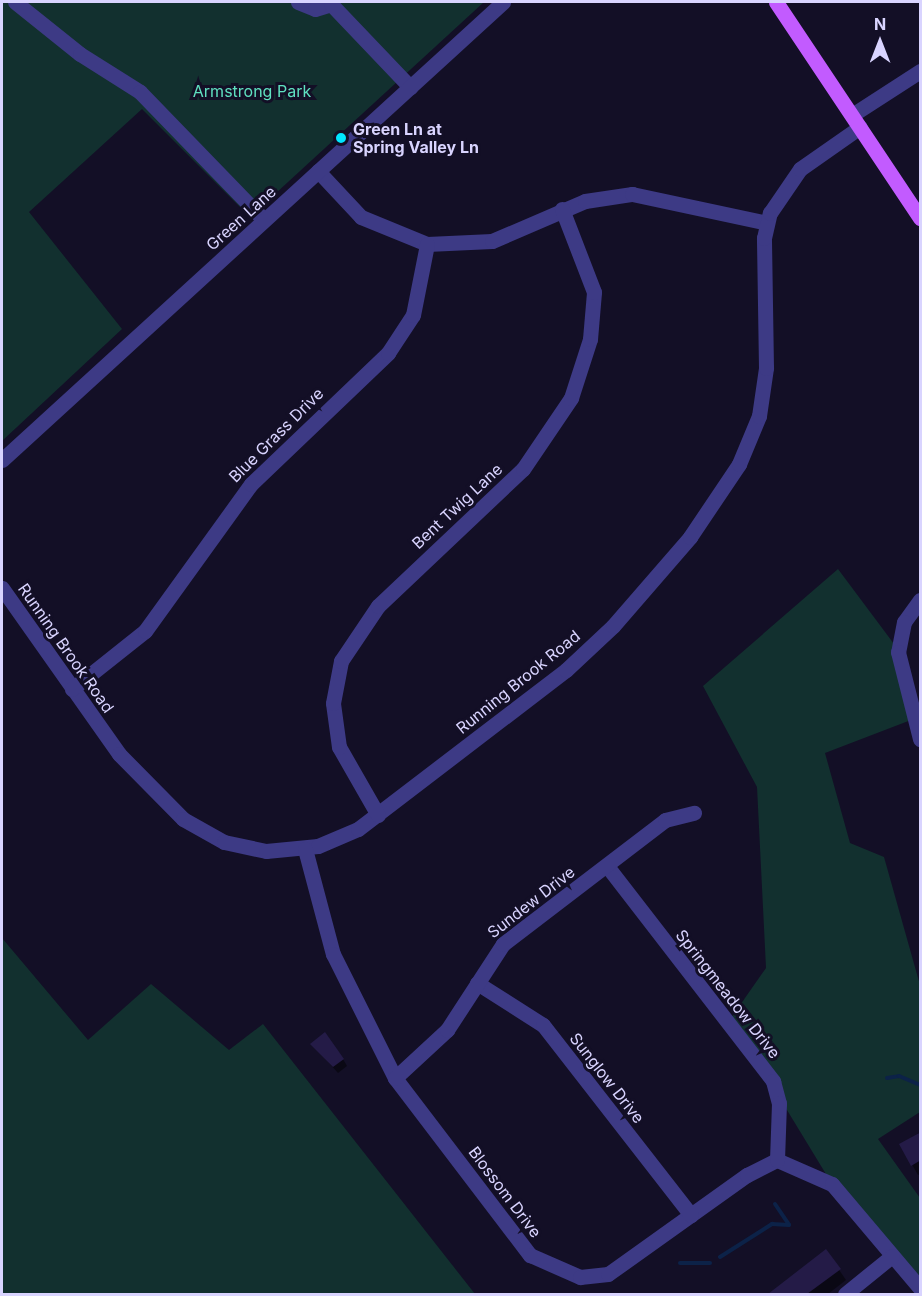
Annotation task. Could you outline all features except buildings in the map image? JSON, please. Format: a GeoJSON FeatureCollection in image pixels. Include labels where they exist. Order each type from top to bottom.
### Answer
{"type":"FeatureCollection","features":[{"type":"Feature","properties":{"kind":"main road"},"geometry":{"type":"LineString","coordinates":[[776,2],[921,218]]}},
{"type":"Feature","properties":{"kind":"street"},"geometry":{"type":"LineString","coordinates":[[15,2],[80,54],[140,92],[264,220]]}},
{"type":"Feature","properties":{"kind":"street"},"geometry":{"type":"LineString","coordinates":[[298,2],[315,9],[331,3],[410,87]]}},
{"type":"Feature","properties":{"kind":"street","name":"Green Lane"},"geometry":{"type":"LineString","coordinates":[[2,460],[503,2]]}},
{"type":"Feature","properties":{"kind":"street","name":"Running Brook Road"},"geometry":{"type":"LineString","coordinates":[[2,588],[119,754],[183,819],[245,848],[305,849],[339,838],[378,815],[581,657],[653,583],[715,501],[750,442],[764,392],[767,223],[787,182],[856,121],[921,71]]}},
{"type":"Feature","properties":{"kind":"street"},"geometry":{"type":"LineString","coordinates":[[318,171],[361,217],[427,244],[492,242],[562,209],[610,196],[649,195],[767,223]]}},
{"type":"Feature","properties":{"kind":"street","name":"Bent Twig Lane"},"geometry":{"type":"LineString","coordinates":[[378,815],[339,747],[333,703],[341,661],[378,606],[522,469],[571,398],[590,339],[594,292],[562,209]]}},
{"type":"Feature","properties":{"kind":"street","name":"Blue Grass Drive"},"geometry":{"type":"LineString","coordinates":[[72,689],[146,631],[251,484],[388,353],[413,315],[427,244]]}},
{"type":"Feature","properties":{"kind":"street"},"geometry":{"type":"LineString","coordinates":[[921,600],[904,622],[898,652],[921,739]]}},
{"type":"Feature","properties":{"kind":"street","name":"Sundew Drive"},"geometry":{"type":"LineString","coordinates":[[395,1078],[447,1030],[503,944],[665,820],[694,813]]}},
{"type":"Feature","properties":{"kind":"street","name":"Blossom Drive"},"geometry":{"type":"LineString","coordinates":[[305,849],[333,954],[395,1078],[530,1254],[554,1268],[580,1277],[608,1274],[690,1215],[777,1160]]}},
{"type":"Feature","properties":{"kind":"street","name":"Springmeadow Drive"},"geometry":{"type":"LineString","coordinates":[[607,866],[773,1081],[779,1103],[777,1160]]}},
{"type":"Feature","properties":{"kind":"street","name":"Sunglow Drive"},"geometry":{"type":"LineString","coordinates":[[477,983],[543,1025],[690,1215]]}},
{"type":"Feature","properties":{"kind":"street"},"geometry":{"type":"LineString","coordinates":[[777,1160],[832,1184],[921,1288]]}},
{"type":"Feature","properties":{"kind":"street"},"geometry":{"type":"LineString","coordinates":[[845,1294],[892,1256]]}},
{"type":"Feature","properties":{"kind":"green space","name":"Armstrong Park"},"geometry":{"type":"Polygon","coordinates":[[[2,2],[484,2],[250,217],[142,109],[29,212],[122,329],[2,441],[2,2]]]}},
{"type":"Feature","properties":{"kind":"green space"},"geometry":{"type":"Polygon","coordinates":[[[838,569],[897,648],[911,720],[825,753],[850,843],[884,857],[920,985],[920,1112],[878,1139],[920,1198],[920,1286],[832,1184],[731,1018],[766,968],[757,787],[703,686],[838,569]]]}},
{"type":"Feature","properties":{"kind":"green space"},"geometry":{"type":"Polygon","coordinates":[[[2,938],[88,1040],[151,984],[229,1050],[263,1024],[475,1294],[2,1294],[2,938]]]}},
{"type":"Feature","properties":{"kind":"waterway"},"geometry":{"type":"LineString","coordinates":[[887,1078],[899,1076],[920,1085]]}},
{"type":"Feature","properties":{"kind":"waterway"},"geometry":{"type":"LineString","coordinates":[[775,1204],[789,1225]]}},
{"type":"Feature","properties":{"kind":"waterway"},"geometry":{"type":"LineString","coordinates":[[720,1257],[772,1224],[789,1225]]}},
{"type":"Feature","properties":{"kind":"waterway"},"geometry":{"type":"LineString","coordinates":[[680,1263],[710,1263]]}},
{"type":"Feature","properties":{"kind":"place","name":"Green Ln at Spring Valley Ln"},"geometry":{"type":"Point","coordinates":[341,138]}}]}
